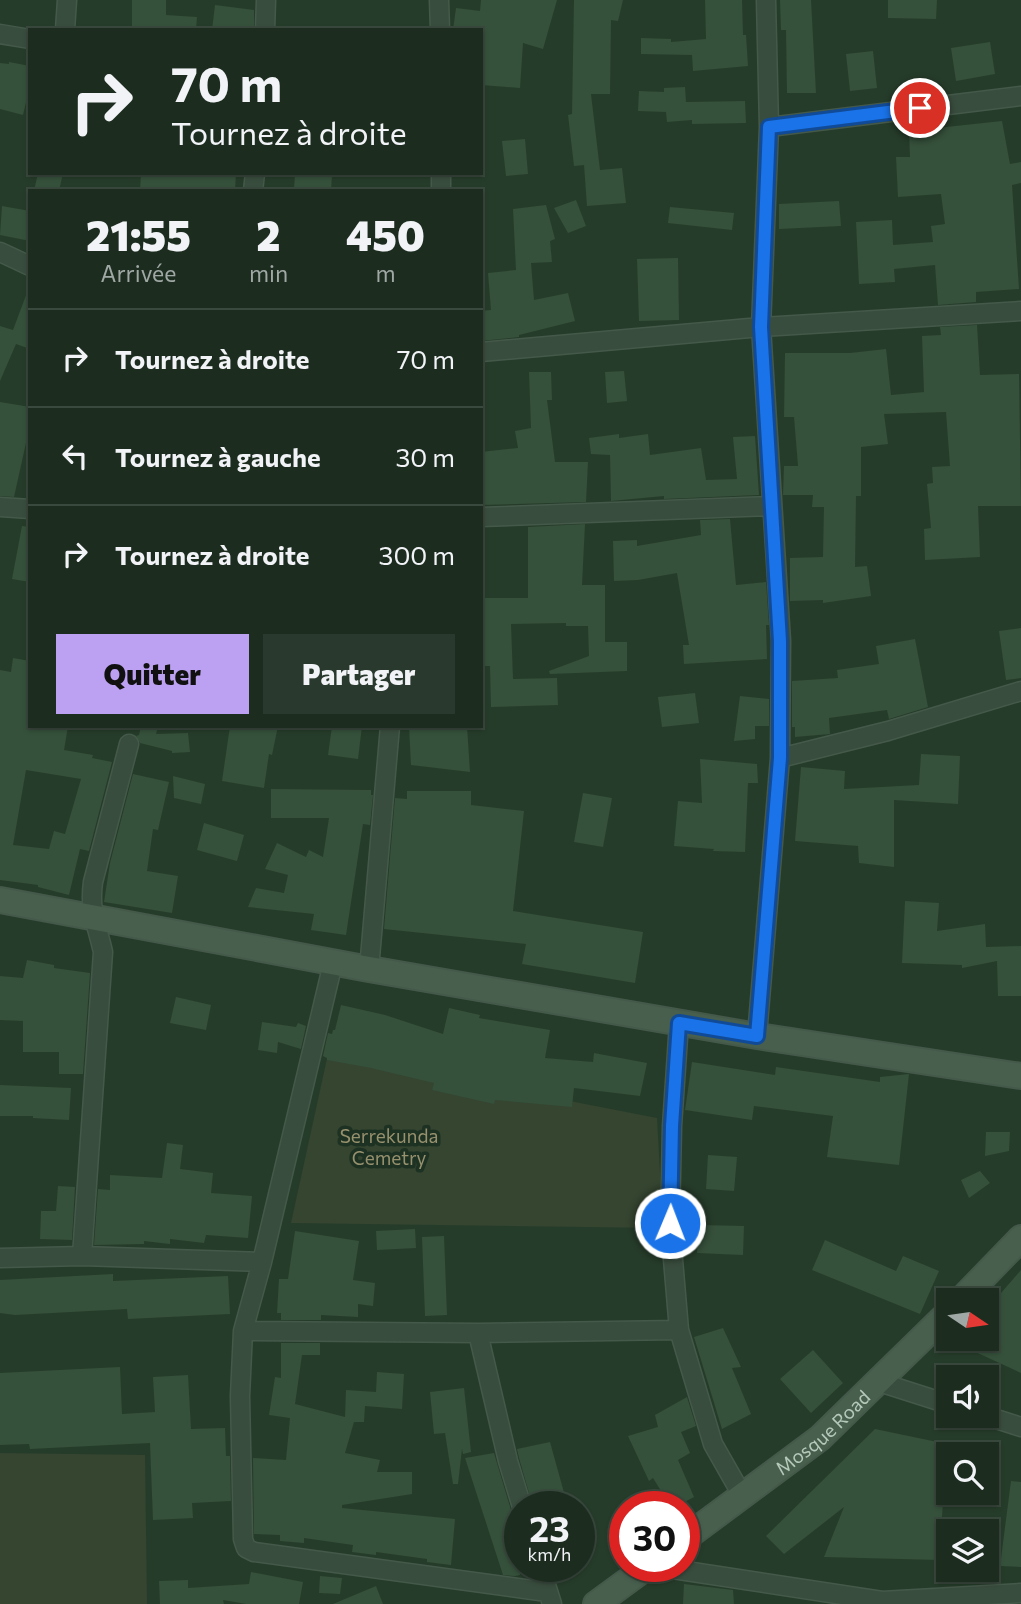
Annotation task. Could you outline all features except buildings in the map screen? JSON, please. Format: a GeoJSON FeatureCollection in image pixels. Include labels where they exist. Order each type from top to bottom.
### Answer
{"type":"FeatureCollection","features":[{"type":"Feature","properties":{"kind":"street"},"geometry":{"type":"LineString","coordinates":[[65,28],[67,0]]}},
{"type":"Feature","properties":{"kind":"street"},"geometry":{"type":"LineString","coordinates":[[265,28],[266,0]]}},
{"type":"Feature","properties":{"kind":"street"},"geometry":{"type":"LineString","coordinates":[[439,0],[439,28]]}},
{"type":"Feature","properties":{"kind":"street"},"geometry":{"type":"LineString","coordinates":[[757,1036],[780,758],[780,641],[761,327],[769,127],[766,0]]}},
{"type":"Feature","properties":{"kind":"street"},"geometry":{"type":"LineString","coordinates":[[0,34],[28,39]]}},
{"type":"Feature","properties":{"kind":"street"},"geometry":{"type":"LineString","coordinates":[[769,127],[1021,96]]}},
{"type":"Feature","properties":{"kind":"street"},"geometry":{"type":"LineString","coordinates":[[0,252],[28,265]]}},
{"type":"Feature","properties":{"kind":"street"},"geometry":{"type":"LineString","coordinates":[[483,352],[761,327],[1021,311]]}},
{"type":"Feature","properties":{"kind":"street"},"geometry":{"type":"LineString","coordinates":[[483,517],[772,506]]}},
{"type":"Feature","properties":{"kind":"street"},"geometry":{"type":"LineString","coordinates":[[0,507],[28,509]]}},
{"type":"Feature","properties":{"kind":"street"},"geometry":{"type":"LineString","coordinates":[[780,758],[888,731],[1021,691]]}},
{"type":"Feature","properties":{"kind":"street"},"geometry":{"type":"LineString","coordinates":[[369,970],[390,728]]}},
{"type":"Feature","properties":{"kind":"street"},"geometry":{"type":"LineString","coordinates":[[82,1255],[103,952],[92,917],[93,882],[129,744]]}},
{"type":"Feature","properties":{"kind":"street"},"geometry":{"type":"LineString","coordinates":[[0,900],[369,970],[757,1036],[1021,1076]]}},
{"type":"Feature","properties":{"kind":"street"},"geometry":{"type":"LineString","coordinates":[[333,962],[262,1262],[243,1331],[240,1396],[243,1539],[246,1548],[254,1552],[550,1598]]}},
{"type":"Feature","properties":{"kind":"street"},"geometry":{"type":"LineString","coordinates":[[679,1023],[672,1126],[670,1223],[679,1330],[713,1444],[742,1495]]}},
{"type":"Feature","properties":{"kind":"street"},"geometry":{"type":"LineString","coordinates":[[973,1288],[1021,1238]]}},
{"type":"Feature","properties":{"kind":"street"},"geometry":{"type":"LineString","coordinates":[[0,1258],[82,1255],[262,1262]]}},
{"type":"Feature","properties":{"kind":"street","name":"Mosque Road"},"geometry":{"type":"LineString","coordinates":[[700,1527],[820,1438],[936,1325]]}},
{"type":"Feature","properties":{"kind":"street"},"geometry":{"type":"LineString","coordinates":[[243,1331],[478,1334],[679,1330]]}},
{"type":"Feature","properties":{"kind":"street"},"geometry":{"type":"LineString","coordinates":[[478,1334],[517,1491]]}},
{"type":"Feature","properties":{"kind":"street"},"geometry":{"type":"LineString","coordinates":[[879,1382],[936,1400]]}},
{"type":"Feature","properties":{"kind":"street"},"geometry":{"type":"LineString","coordinates":[[999,1420],[1021,1427]]}},
{"type":"Feature","properties":{"kind":"street"},"geometry":{"type":"LineString","coordinates":[[700,1574],[882,1602],[1021,1593]]}},
{"type":"Feature","properties":{"kind":"street"},"geometry":{"type":"LineString","coordinates":[[596,1604],[627,1582]]}},
{"type":"Feature","properties":{"kind":"green space","name":"Serrekunda Cemetry"},"geometry":{"type":"Polygon","coordinates":[[[328,1054],[657,1118],[663,1228],[291,1223],[328,1054]]]}},
{"type":"Feature","properties":{"kind":"green space"},"geometry":{"type":"Polygon","coordinates":[[[0,1453],[145,1455],[147,1604],[0,1604],[0,1453]]]}},
{"type":"Feature","properties":{"kind":"route"},"geometry":{"type":"LineString","coordinates":[[670,1223],[672,1126],[679,1023],[757,1036],[780,758],[780,641],[761,327],[769,127],[920,108]]}}]}
